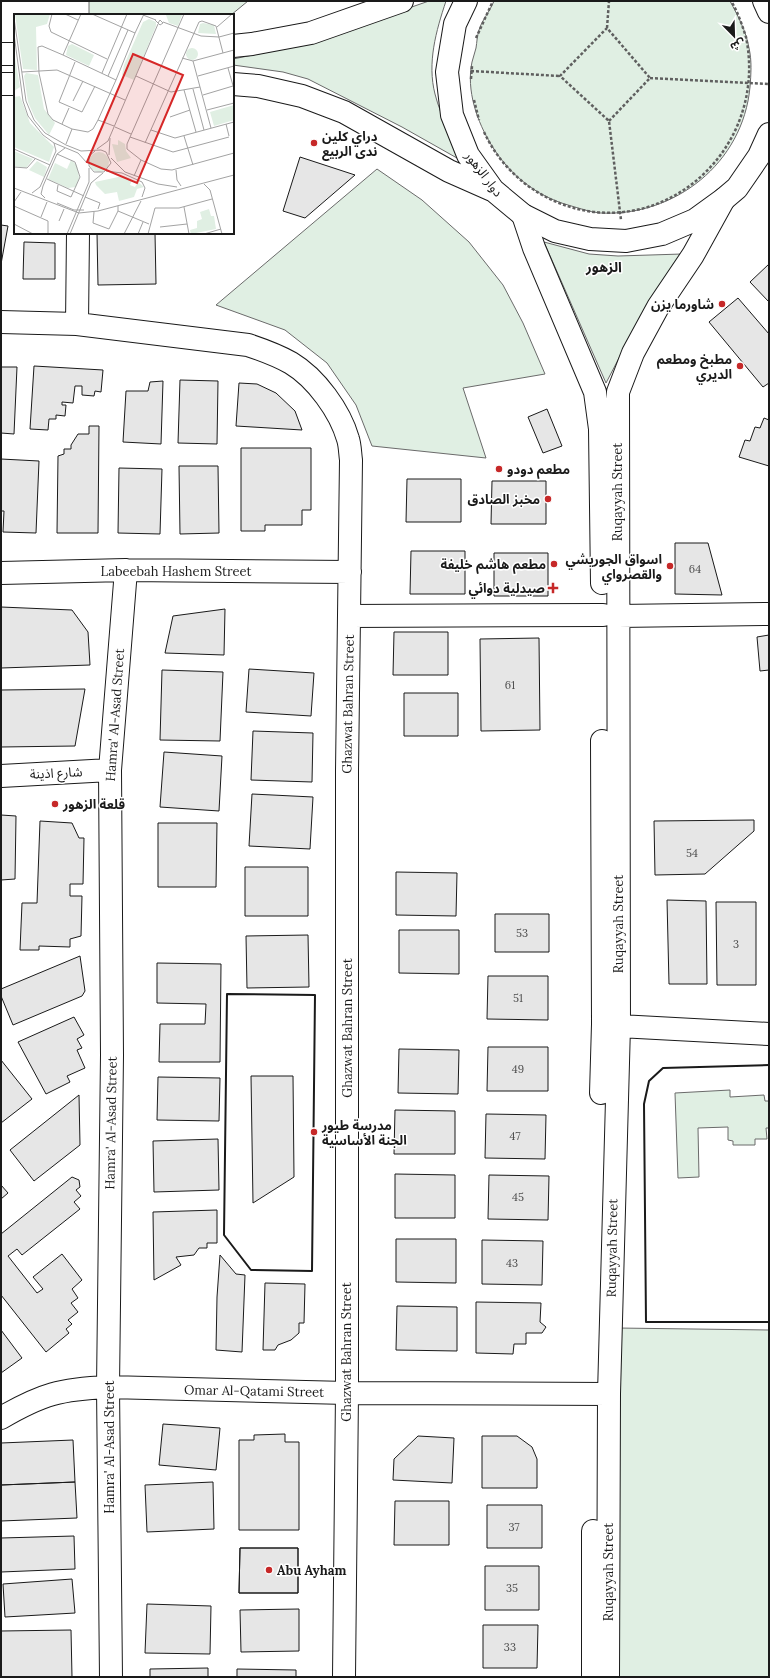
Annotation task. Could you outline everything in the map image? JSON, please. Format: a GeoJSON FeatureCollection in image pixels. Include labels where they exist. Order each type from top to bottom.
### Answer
{"type":"FeatureCollection","features":[{"type":"Feature","properties":{"kind":"street"},"geometry":{"type":"LineString","coordinates":[[234,46],[311,33],[402,1]]}},
{"type":"Feature","properties":{"kind":"street","name":"دوار الزهور"},"geometry":{"type":"LineString","coordinates":[[466,1],[455,24],[447,72],[452,115],[462,142],[468,155],[494,190],[523,215],[555,231],[590,240],[626,241],[662,234],[688,223],[731,193],[759,156],[769,134]]}},
{"type":"Feature","properties":{"kind":"street"},"geometry":{"type":"LineString","coordinates":[[764,1],[769,12]]}},
{"type":"Feature","properties":{"kind":"street"},"geometry":{"type":"LineString","coordinates":[[1,54],[14,54]]}},
{"type":"Feature","properties":{"kind":"street"},"geometry":{"type":"LineString","coordinates":[[1,84],[14,84]]}},
{"type":"Feature","properties":{"kind":"street"},"geometry":{"type":"LineString","coordinates":[[234,84],[258,86],[302,96],[344,112],[449,171],[494,190]]}},
{"type":"Feature","properties":{"kind":"street"},"geometry":{"type":"LineString","coordinates":[[731,193],[769,171]]}},
{"type":"Feature","properties":{"kind":"street","name":"Ruqayyah Street"},"geometry":{"type":"LineString","coordinates":[[608,1677],[602,1394],[603,1024],[610,615],[618,392],[633,353],[658,307],[693,255],[731,193]]}},
{"type":"Feature","properties":{"kind":"street","name":"Ruqayyah Street"},"geometry":{"type":"LineString","coordinates":[[523,215],[534,248],[595,392],[600,429],[610,615],[619,1026],[602,1394],[593,1677]]}},
{"type":"Feature","properties":{"kind":"street"},"geometry":{"type":"LineString","coordinates":[[77,324],[78,234]]}},
{"type":"Feature","properties":{"kind":"street","name":"Ghazwat Bahran Street"},"geometry":{"type":"LineString","coordinates":[[1,322],[77,324],[248,345],[273,354],[292,364],[306,375],[320,389],[337,414],[349,439],[351,460],[347,771],[347,1393],[344,1677]]}},
{"type":"Feature","properties":{"kind":"street","name":"Labeebah Hashem Street"},"geometry":{"type":"LineString","coordinates":[[1,572],[126,570],[350,572]]}},
{"type":"Feature","properties":{"kind":"street","name":"Hamra' Al-Asad Street"},"geometry":{"type":"LineString","coordinates":[[111,1677],[108,1387],[112,1055],[110,770],[126,570]]}},
{"type":"Feature","properties":{"kind":"street"},"geometry":{"type":"LineString","coordinates":[[349,616],[769,614]]}},
{"type":"Feature","properties":{"kind":"street","name":"شارع اذينة"},"geometry":{"type":"LineString","coordinates":[[1,776],[110,770]]}},
{"type":"Feature","properties":{"kind":"street"},"geometry":{"type":"LineString","coordinates":[[619,1026],[769,1034]]}},
{"type":"Feature","properties":{"kind":"street","name":"Omar Al-Qatami Street"},"geometry":{"type":"LineString","coordinates":[[1,1418],[44,1396],[79,1388],[108,1387],[347,1393],[602,1394]]}},
{"type":"Feature","properties":{"kind":"path"},"geometry":{"type":"LineString","coordinates":[[476,40],[479,29],[493,1]]}},
{"type":"Feature","properties":{"kind":"path"},"geometry":{"type":"LineString","coordinates":[[560,76],[607,28],[609,1]]}},
{"type":"Feature","properties":{"kind":"path"},"geometry":{"type":"LineString","coordinates":[[731,1],[741,20],[749,48],[751,84],[749,97]]}},
{"type":"Feature","properties":{"kind":"path"},"geometry":{"type":"LineString","coordinates":[[607,28],[650,78],[769,84]]}},
{"type":"Feature","properties":{"kind":"path"},"geometry":{"type":"LineString","coordinates":[[472,63],[472,87]]}},
{"type":"Feature","properties":{"kind":"path"},"geometry":{"type":"LineString","coordinates":[[447,72],[471,71],[560,76],[609,121],[619,213],[626,241]]}},
{"type":"Feature","properties":{"kind":"path"},"geometry":{"type":"LineString","coordinates":[[609,121],[650,78]]}},
{"type":"Feature","properties":{"kind":"path"},"geometry":{"type":"LineString","coordinates":[[473,94],[480,124]]}},
{"type":"Feature","properties":{"kind":"path"},"geometry":{"type":"LineString","coordinates":[[740,128],[745,117]]}},
{"type":"Feature","properties":{"kind":"path"},"geometry":{"type":"LineString","coordinates":[[483,130],[500,160],[512,172],[533,190],[572,208],[599,213],[619,213],[659,205],[687,191],[706,177]]}},
{"type":"Feature","properties":{"kind":"path"},"geometry":{"type":"LineString","coordinates":[[722,160],[730,147]]}},
{"type":"Feature","properties":{"kind":"green space"},"geometry":{"type":"Polygon","coordinates":[[[89,1],[248,1],[232,14],[89,14],[89,1]]]}},
{"type":"Feature","properties":{"kind":"green space"},"geometry":{"type":"Polygon","coordinates":[[[429,1],[446,1],[436,35],[432,59],[433,82],[441,112],[464,162],[402,127],[308,79],[283,72],[234,65],[234,59],[302,45],[429,1]]]}},
{"type":"Feature","properties":{"kind":"green space"},"geometry":{"type":"Polygon","coordinates":[[[494,1],[730,1],[746,36],[751,63],[750,87],[745,114],[734,139],[719,161],[700,180],[679,195],[654,206],[628,212],[600,213],[588,211],[556,201],[534,190],[515,175],[499,156],[482,127],[474,106],[470,84],[472,62],[476,50],[480,27],[494,1]]]}},
{"type":"Feature","properties":{"kind":"green space"},"geometry":{"type":"Polygon","coordinates":[[[377,169],[422,200],[469,242],[503,285],[523,323],[545,374],[463,388],[486,458],[372,446],[356,405],[327,363],[285,330],[216,305],[377,169]]]}},
{"type":"Feature","properties":{"kind":"green space"},"geometry":{"type":"Polygon","coordinates":[[[544,242],[589,254],[618,256],[682,254],[631,335],[606,383],[544,242]]]}},
{"type":"Feature","properties":{"kind":"green space"},"geometry":{"type":"Polygon","coordinates":[[[730,1090],[730,1097],[764,1095],[765,1101],[769,1101],[769,1128],[766,1128],[767,1139],[755,1139],[755,1145],[733,1145],[733,1141],[728,1140],[728,1127],[698,1128],[699,1177],[678,1178],[675,1093],[730,1090]]]}},
{"type":"Feature","properties":{"kind":"green space"},"geometry":{"type":"Polygon","coordinates":[[[617,1328],[769,1330],[769,1677],[614,1677],[617,1328]]]}},
{"type":"Feature","properties":{"kind":"building"},"geometry":{"type":"Polygon","coordinates":[[[300,157],[355,175],[305,218],[283,211],[300,157]]]}},
{"type":"Feature","properties":{"kind":"building"},"geometry":{"type":"Polygon","coordinates":[[[1,225],[8,226],[1,264],[1,225]]]}},
{"type":"Feature","properties":{"kind":"building"},"geometry":{"type":"Polygon","coordinates":[[[97,234],[155,234],[156,284],[98,285],[97,234]]]}},
{"type":"Feature","properties":{"kind":"building"},"geometry":{"type":"Polygon","coordinates":[[[24,242],[55,243],[55,279],[23,279],[24,242]]]}},
{"type":"Feature","properties":{"kind":"building"},"geometry":{"type":"Polygon","coordinates":[[[769,264],[769,302],[750,282],[769,264]]]}},
{"type":"Feature","properties":{"kind":"building"},"geometry":{"type":"Polygon","coordinates":[[[738,298],[769,334],[769,383],[763,387],[709,322],[738,298]]]}},
{"type":"Feature","properties":{"kind":"building"},"geometry":{"type":"Polygon","coordinates":[[[34,366],[103,370],[101,392],[95,391],[94,396],[82,395],[82,386],[75,386],[73,403],[62,402],[62,405],[66,405],[65,416],[56,415],[56,419],[49,419],[48,430],[30,429],[34,366]]]}},
{"type":"Feature","properties":{"kind":"building"},"geometry":{"type":"Polygon","coordinates":[[[1,367],[17,367],[14,434],[1,433],[1,367]]]}},
{"type":"Feature","properties":{"kind":"building"},"geometry":{"type":"Polygon","coordinates":[[[180,380],[218,381],[217,444],[178,443],[180,380]]]}},
{"type":"Feature","properties":{"kind":"building"},"geometry":{"type":"Polygon","coordinates":[[[163,381],[161,444],[123,442],[126,391],[148,391],[150,382],[163,381]]]}},
{"type":"Feature","properties":{"kind":"building"},"geometry":{"type":"Polygon","coordinates":[[[239,383],[257,384],[276,393],[295,411],[302,430],[236,426],[239,383]]]}},
{"type":"Feature","properties":{"kind":"building"},"geometry":{"type":"Polygon","coordinates":[[[547,409],[562,446],[543,453],[528,417],[547,409]]]}},
{"type":"Feature","properties":{"kind":"building"},"geometry":{"type":"Polygon","coordinates":[[[764,418],[769,420],[769,466],[739,457],[745,440],[750,441],[755,427],[760,428],[764,418]]]}},
{"type":"Feature","properties":{"kind":"building"},"geometry":{"type":"Polygon","coordinates":[[[89,426],[99,426],[98,533],[57,533],[58,456],[64,454],[64,449],[71,449],[71,445],[78,434],[89,434],[89,426]]]}},
{"type":"Feature","properties":{"kind":"building"},"geometry":{"type":"Polygon","coordinates":[[[241,448],[311,448],[311,510],[302,510],[302,525],[265,525],[265,531],[241,531],[241,448]]]}},
{"type":"Feature","properties":{"kind":"building"},"geometry":{"type":"Polygon","coordinates":[[[1,459],[39,461],[36,533],[3,532],[4,511],[1,511],[1,459]]]}},
{"type":"Feature","properties":{"kind":"building"},"geometry":{"type":"Polygon","coordinates":[[[179,466],[218,466],[219,533],[180,534],[179,466]]]}},
{"type":"Feature","properties":{"kind":"building"},"geometry":{"type":"Polygon","coordinates":[[[119,468],[162,469],[160,534],[118,533],[119,468]]]}},
{"type":"Feature","properties":{"kind":"building"},"geometry":{"type":"Polygon","coordinates":[[[407,479],[461,479],[461,522],[406,522],[407,479]]]}},
{"type":"Feature","properties":{"kind":"building"},"geometry":{"type":"Polygon","coordinates":[[[492,481],[546,481],[546,524],[491,524],[492,481]]]}},
{"type":"Feature","properties":{"kind":"building"},"geometry":{"type":"Polygon","coordinates":[[[675,543],[708,543],[722,595],[675,594],[675,543]]]}},
{"type":"Feature","properties":{"kind":"building"},"geometry":{"type":"Polygon","coordinates":[[[411,551],[465,551],[465,594],[410,594],[411,551]]]}},
{"type":"Feature","properties":{"kind":"building"},"geometry":{"type":"Polygon","coordinates":[[[494,553],[548,553],[548,596],[494,596],[494,553]]]}},
{"type":"Feature","properties":{"kind":"building"},"geometry":{"type":"Polygon","coordinates":[[[1,607],[72,610],[88,632],[90,665],[1,668],[1,607]]]}},
{"type":"Feature","properties":{"kind":"building"},"geometry":{"type":"Polygon","coordinates":[[[225,609],[224,655],[165,653],[173,616],[225,609]]]}},
{"type":"Feature","properties":{"kind":"building"},"geometry":{"type":"Polygon","coordinates":[[[394,632],[448,632],[448,675],[393,675],[394,632]]]}},
{"type":"Feature","properties":{"kind":"building"},"geometry":{"type":"Polygon","coordinates":[[[769,635],[769,670],[760,671],[757,637],[769,635]]]}},
{"type":"Feature","properties":{"kind":"building"},"geometry":{"type":"Polygon","coordinates":[[[539,638],[540,730],[481,731],[480,639],[539,638]]]}},
{"type":"Feature","properties":{"kind":"building"},"geometry":{"type":"Polygon","coordinates":[[[249,669],[314,673],[311,716],[246,712],[249,669]]]}},
{"type":"Feature","properties":{"kind":"building"},"geometry":{"type":"Polygon","coordinates":[[[162,670],[223,672],[220,741],[160,740],[162,670]]]}},
{"type":"Feature","properties":{"kind":"building"},"geometry":{"type":"Polygon","coordinates":[[[85,689],[75,746],[1,747],[1,690],[85,689]]]}},
{"type":"Feature","properties":{"kind":"building"},"geometry":{"type":"Polygon","coordinates":[[[404,693],[458,693],[458,736],[404,736],[404,693]]]}},
{"type":"Feature","properties":{"kind":"building"},"geometry":{"type":"Polygon","coordinates":[[[253,731],[313,733],[312,782],[251,780],[253,731]]]}},
{"type":"Feature","properties":{"kind":"building"},"geometry":{"type":"Polygon","coordinates":[[[164,752],[222,756],[219,811],[160,807],[164,752]]]}},
{"type":"Feature","properties":{"kind":"building"},"geometry":{"type":"Polygon","coordinates":[[[252,794],[313,797],[310,849],[249,846],[252,794]]]}},
{"type":"Feature","properties":{"kind":"building"},"geometry":{"type":"Polygon","coordinates":[[[1,815],[16,816],[15,879],[1,880],[1,815]]]}},
{"type":"Feature","properties":{"kind":"building"},"geometry":{"type":"Polygon","coordinates":[[[754,820],[754,831],[705,874],[655,875],[654,821],[754,820]]]}},
{"type":"Feature","properties":{"kind":"building"},"geometry":{"type":"Polygon","coordinates":[[[40,821],[72,823],[79,838],[84,838],[83,884],[70,884],[70,896],[82,896],[81,936],[70,939],[70,947],[39,946],[39,950],[20,950],[22,903],[37,903],[40,821]]]}},
{"type":"Feature","properties":{"kind":"building"},"geometry":{"type":"Polygon","coordinates":[[[158,823],[217,823],[216,887],[158,887],[158,823]]]}},
{"type":"Feature","properties":{"kind":"building"},"geometry":{"type":"Polygon","coordinates":[[[245,867],[308,867],[308,916],[245,916],[245,867]]]}},
{"type":"Feature","properties":{"kind":"building"},"geometry":{"type":"Polygon","coordinates":[[[396,872],[457,873],[456,916],[396,915],[396,872]]]}},
{"type":"Feature","properties":{"kind":"building"},"geometry":{"type":"Polygon","coordinates":[[[667,900],[706,901],[707,984],[669,984],[667,900]]]}},
{"type":"Feature","properties":{"kind":"building"},"geometry":{"type":"Polygon","coordinates":[[[716,902],[756,902],[756,985],[717,985],[716,902]]]}},
{"type":"Feature","properties":{"kind":"building"},"geometry":{"type":"Polygon","coordinates":[[[495,914],[549,914],[549,952],[495,952],[495,914]]]}},
{"type":"Feature","properties":{"kind":"building"},"geometry":{"type":"Polygon","coordinates":[[[399,930],[459,930],[459,974],[399,973],[399,930]]]}},
{"type":"Feature","properties":{"kind":"building"},"geometry":{"type":"Polygon","coordinates":[[[308,935],[309,987],[247,988],[246,936],[308,935]]]}},
{"type":"Feature","properties":{"kind":"building"},"geometry":{"type":"Polygon","coordinates":[[[80,956],[85,991],[82,996],[13,1025],[1,996],[1,989],[80,956]]]}},
{"type":"Feature","properties":{"kind":"building"},"geometry":{"type":"Polygon","coordinates":[[[157,963],[221,964],[220,1062],[159,1062],[160,1024],[205,1024],[206,1004],[157,1003],[157,963]]]}},
{"type":"Feature","properties":{"kind":"building"},"geometry":{"type":"Polygon","coordinates":[[[488,976],[548,976],[548,1020],[487,1019],[488,976]]]}},
{"type":"Feature","properties":{"kind":"building"},"geometry":{"type":"Polygon","coordinates":[[[74,1017],[84,1035],[77,1039],[82,1048],[77,1050],[85,1068],[67,1076],[70,1082],[46,1094],[18,1042],[74,1017]]]}},
{"type":"Feature","properties":{"kind":"building"},"geometry":{"type":"Polygon","coordinates":[[[488,1047],[548,1047],[548,1091],[487,1091],[488,1047]]]}},
{"type":"Feature","properties":{"kind":"building"},"geometry":{"type":"Polygon","coordinates":[[[399,1049],[459,1050],[458,1094],[398,1093],[399,1049]]]}},
{"type":"Feature","properties":{"kind":"building"},"geometry":{"type":"Polygon","coordinates":[[[1,1060],[32,1099],[1,1123],[1,1060]]]}},
{"type":"Feature","properties":{"kind":"building"},"geometry":{"type":"Polygon","coordinates":[[[251,1076],[293,1076],[294,1177],[253,1203],[251,1076]]]}},
{"type":"Feature","properties":{"kind":"building"},"geometry":{"type":"Polygon","coordinates":[[[158,1077],[220,1078],[219,1121],[157,1120],[158,1077]]]}},
{"type":"Feature","properties":{"kind":"building"},"geometry":{"type":"Polygon","coordinates":[[[79,1095],[80,1145],[34,1181],[10,1150],[79,1095]]]}},
{"type":"Feature","properties":{"kind":"building"},"geometry":{"type":"Polygon","coordinates":[[[395,1110],[455,1111],[455,1154],[394,1154],[395,1110]]]}},
{"type":"Feature","properties":{"kind":"building"},"geometry":{"type":"Polygon","coordinates":[[[486,1114],[546,1115],[545,1159],[485,1158],[486,1114]]]}},
{"type":"Feature","properties":{"kind":"building"},"geometry":{"type":"Polygon","coordinates":[[[218,1139],[219,1190],[154,1192],[153,1141],[218,1139]]]}},
{"type":"Feature","properties":{"kind":"building"},"geometry":{"type":"Polygon","coordinates":[[[395,1174],[455,1175],[455,1218],[395,1218],[395,1174]]]}},
{"type":"Feature","properties":{"kind":"building"},"geometry":{"type":"Polygon","coordinates":[[[489,1175],[549,1176],[548,1220],[488,1219],[489,1175]]]}},
{"type":"Feature","properties":{"kind":"building"},"geometry":{"type":"Polygon","coordinates":[[[72,1177],[79,1180],[80,1187],[76,1190],[81,1196],[74,1202],[80,1209],[22,1255],[17,1249],[8,1256],[37,1293],[43,1289],[33,1277],[62,1254],[82,1280],[72,1289],[78,1298],[71,1303],[78,1312],[68,1320],[72,1324],[66,1329],[69,1333],[46,1352],[1,1295],[1,1234],[72,1177]]]}},
{"type":"Feature","properties":{"kind":"building"},"geometry":{"type":"Polygon","coordinates":[[[1,1185],[8,1193],[1,1199],[1,1185]]]}},
{"type":"Feature","properties":{"kind":"building"},"geometry":{"type":"Polygon","coordinates":[[[217,1210],[217,1243],[207,1243],[207,1248],[199,1248],[194,1255],[176,1257],[181,1265],[154,1280],[153,1212],[217,1210]]]}},
{"type":"Feature","properties":{"kind":"building"},"geometry":{"type":"Polygon","coordinates":[[[396,1239],[456,1239],[456,1283],[396,1282],[396,1239]]]}},
{"type":"Feature","properties":{"kind":"building"},"geometry":{"type":"Polygon","coordinates":[[[482,1240],[543,1241],[542,1285],[482,1284],[482,1240]]]}},
{"type":"Feature","properties":{"kind":"building"},"geometry":{"type":"Polygon","coordinates":[[[220,1255],[236,1274],[245,1275],[242,1352],[216,1350],[217,1297],[220,1255]]]}},
{"type":"Feature","properties":{"kind":"building"},"geometry":{"type":"Polygon","coordinates":[[[265,1283],[305,1284],[304,1323],[299,1323],[299,1333],[291,1340],[278,1345],[275,1350],[263,1350],[265,1283]]]}},
{"type":"Feature","properties":{"kind":"building"},"geometry":{"type":"Polygon","coordinates":[[[476,1302],[541,1303],[540,1322],[546,1327],[542,1333],[526,1333],[526,1344],[514,1344],[513,1354],[476,1353],[476,1302]]]}},
{"type":"Feature","properties":{"kind":"building"},"geometry":{"type":"Polygon","coordinates":[[[397,1306],[457,1307],[457,1351],[396,1350],[397,1306]]]}},
{"type":"Feature","properties":{"kind":"building"},"geometry":{"type":"Polygon","coordinates":[[[1,1330],[22,1358],[1,1373],[1,1330]]]}},
{"type":"Feature","properties":{"kind":"building"},"geometry":{"type":"Polygon","coordinates":[[[163,1424],[220,1428],[216,1470],[159,1465],[163,1424]]]}},
{"type":"Feature","properties":{"kind":"building"},"geometry":{"type":"Polygon","coordinates":[[[285,1434],[285,1442],[299,1442],[299,1530],[239,1530],[239,1440],[254,1440],[254,1435],[285,1434]]]}},
{"type":"Feature","properties":{"kind":"building"},"geometry":{"type":"Polygon","coordinates":[[[418,1436],[454,1438],[452,1483],[393,1480],[394,1459],[418,1436]]]}},
{"type":"Feature","properties":{"kind":"building"},"geometry":{"type":"Polygon","coordinates":[[[482,1436],[517,1436],[532,1447],[537,1459],[537,1488],[482,1488],[482,1436]]]}},
{"type":"Feature","properties":{"kind":"building"},"geometry":{"type":"Polygon","coordinates":[[[73,1440],[75,1482],[1,1485],[1,1443],[73,1440]]]}},
{"type":"Feature","properties":{"kind":"building"},"geometry":{"type":"Polygon","coordinates":[[[75,1482],[77,1518],[1,1521],[1,1485],[75,1482]]]}},
{"type":"Feature","properties":{"kind":"building"},"geometry":{"type":"Polygon","coordinates":[[[213,1482],[214,1529],[147,1532],[145,1485],[213,1482]]]}},
{"type":"Feature","properties":{"kind":"building"},"geometry":{"type":"Polygon","coordinates":[[[395,1501],[449,1501],[449,1545],[394,1545],[395,1501]]]}},
{"type":"Feature","properties":{"kind":"building"},"geometry":{"type":"Polygon","coordinates":[[[487,1505],[542,1505],[542,1548],[487,1548],[487,1505]]]}},
{"type":"Feature","properties":{"kind":"building"},"geometry":{"type":"Polygon","coordinates":[[[74,1536],[75,1569],[1,1572],[1,1538],[74,1536]]]}},
{"type":"Feature","properties":{"kind":"building","name":"Abu Ayham"},"geometry":{"type":"Polygon","coordinates":[[[240,1548],[298,1548],[298,1593],[239,1593],[240,1548]]]}},
{"type":"Feature","properties":{"kind":"building","name":"Abu Ayham"},"geometry":{"type":"Polygon","coordinates":[[[240,1548],[298,1548],[298,1593],[239,1593],[240,1548]]]}},
{"type":"Feature","properties":{"kind":"building"},"geometry":{"type":"Polygon","coordinates":[[[485,1566],[539,1566],[539,1610],[485,1610],[485,1566]]]}},
{"type":"Feature","properties":{"kind":"building"},"geometry":{"type":"Polygon","coordinates":[[[72,1579],[75,1613],[5,1617],[3,1584],[72,1579]]]}},
{"type":"Feature","properties":{"kind":"building"},"geometry":{"type":"Polygon","coordinates":[[[147,1604],[211,1606],[210,1654],[145,1653],[147,1604]]]}},
{"type":"Feature","properties":{"kind":"building"},"geometry":{"type":"Polygon","coordinates":[[[299,1609],[299,1651],[241,1652],[240,1610],[299,1609]]]}},
{"type":"Feature","properties":{"kind":"building"},"geometry":{"type":"Polygon","coordinates":[[[483,1625],[538,1625],[537,1668],[483,1668],[483,1625]]]}},
{"type":"Feature","properties":{"kind":"building"},"geometry":{"type":"Polygon","coordinates":[[[71,1630],[72,1677],[1,1677],[1,1631],[71,1630]]]}},
{"type":"Feature","properties":{"kind":"building"},"geometry":{"type":"Polygon","coordinates":[[[208,1668],[208,1677],[150,1677],[150,1669],[208,1668]]]}},
{"type":"Feature","properties":{"kind":"building"},"geometry":{"type":"Polygon","coordinates":[[[237,1669],[296,1670],[296,1677],[237,1677],[237,1669]]]}},
{"type":"Feature","properties":{"kind":"wall"},"geometry":{"type":"LineString","coordinates":[[227,994],[315,995],[312,1271],[251,1270],[224,1235],[227,994]]}},
{"type":"Feature","properties":{"kind":"wall"},"geometry":{"type":"LineString","coordinates":[[769,1065],[663,1068],[649,1081],[644,1104],[646,1322],[769,1322]]}},
{"type":"Feature","properties":{"kind":"place","name":"دراي كلين ندى الربيع"},"geometry":{"type":"Point","coordinates":[314,143]}},
{"type":"Feature","properties":{"kind":"place","name":"شاورما يزن"},"geometry":{"type":"Point","coordinates":[722,304]}},
{"type":"Feature","properties":{"kind":"place","name":"مطبخ ومطعم الديري"},"geometry":{"type":"Point","coordinates":[740,366]}},
{"type":"Feature","properties":{"kind":"place","name":"مطعم دودو"},"geometry":{"type":"Point","coordinates":[499,469]}},
{"type":"Feature","properties":{"kind":"place","name":"مخبز الصادق"},"geometry":{"type":"Point","coordinates":[548,499]}},
{"type":"Feature","properties":{"kind":"place","name":"مطعم هاشم خليفة"},"geometry":{"type":"Point","coordinates":[554,564]}},
{"type":"Feature","properties":{"kind":"place","name":"اسواق الجوريشي والقصرواي"},"geometry":{"type":"Point","coordinates":[670,566]}},
{"type":"Feature","properties":{"kind":"place","name":"صيدلية دوائي"},"geometry":{"type":"Point","coordinates":[553,588]}},
{"type":"Feature","properties":{"kind":"place","name":"قلعة الزهور"},"geometry":{"type":"Point","coordinates":[55,804]}},
{"type":"Feature","properties":{"kind":"place","name":"مدرسة طيور الجنة الأساسية"},"geometry":{"type":"Point","coordinates":[314,1132]}},
{"type":"Feature","properties":{"kind":"place","name":"Abu Ayham"},"geometry":{"type":"Point","coordinates":[269,1570]}},
{"type":"Feature","properties":{"kind":"district","name":"الزهور"},"geometry":{"type":"Point","coordinates":[604,267]}}]}
